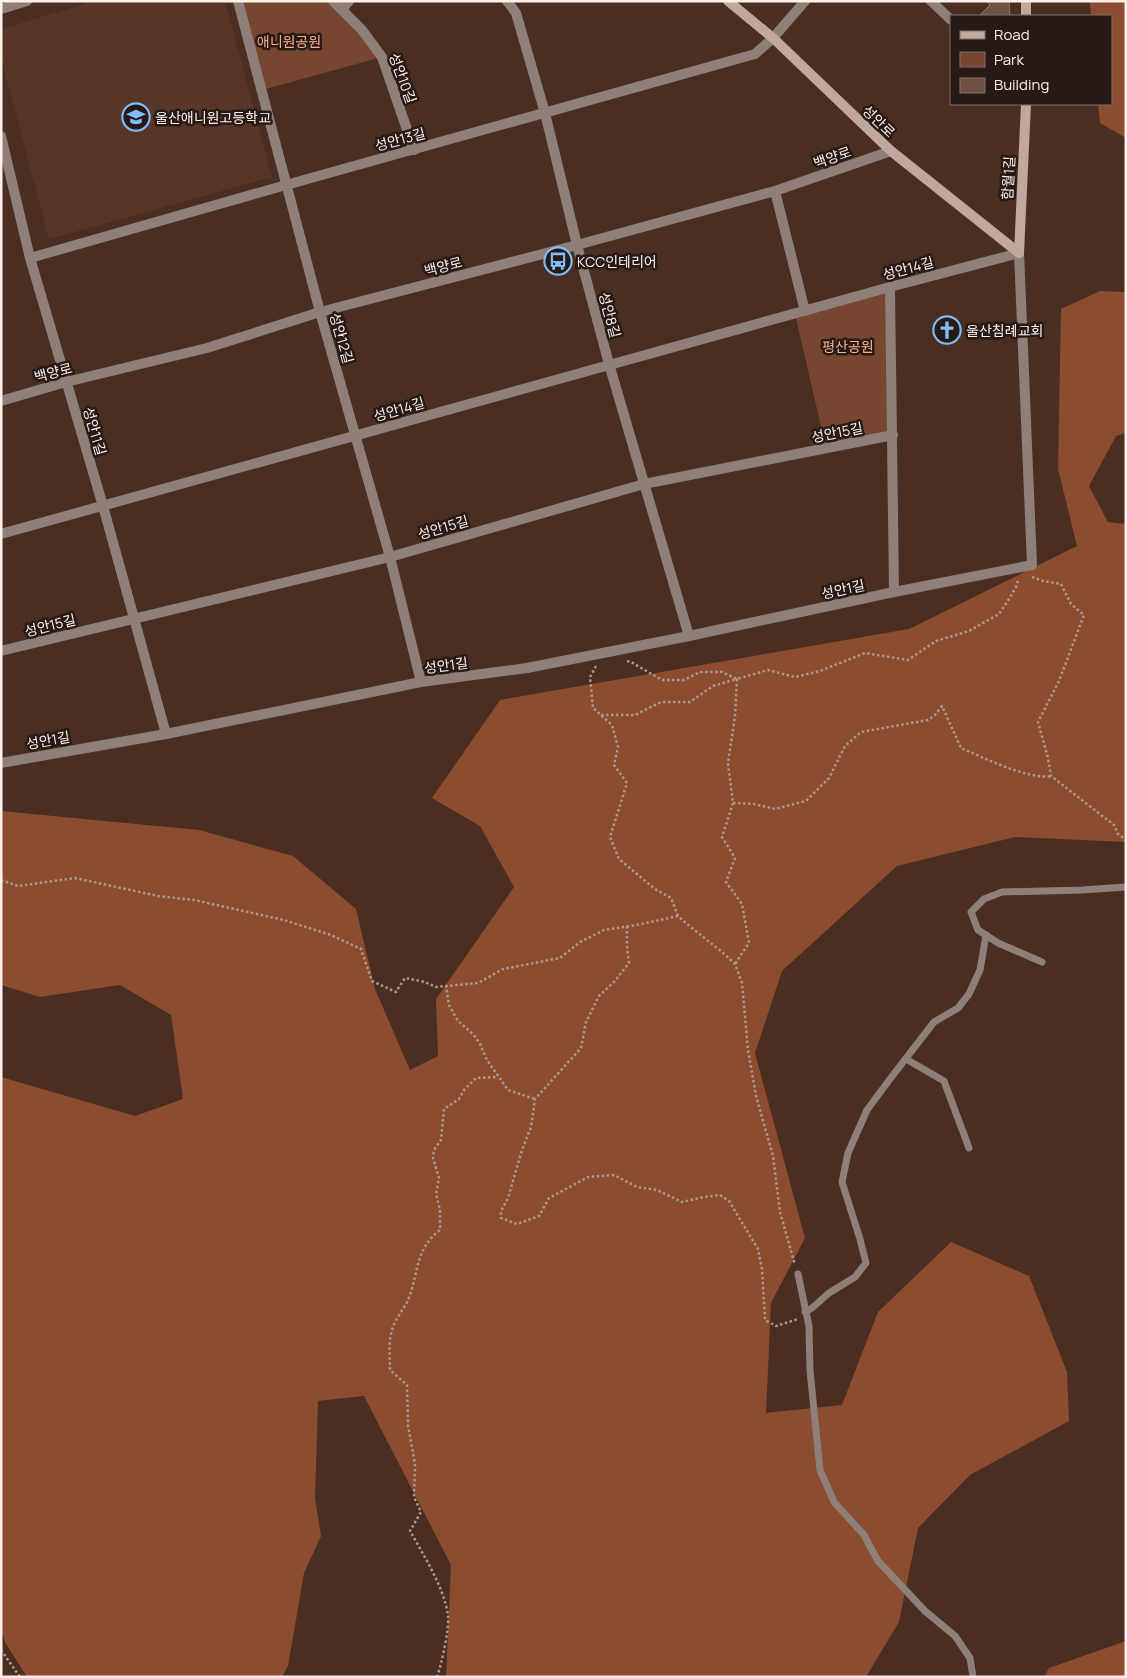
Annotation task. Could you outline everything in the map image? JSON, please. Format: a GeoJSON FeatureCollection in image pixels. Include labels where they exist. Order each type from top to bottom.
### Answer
{"type":"FeatureCollection","features":[{"type":"Feature","properties":{"kind":"street"},"geometry":{"type":"LineString","coordinates":[[1,9],[27,1]]}},
{"type":"Feature","properties":{"kind":"street","name":"성안12길"},"geometry":{"type":"LineString","coordinates":[[238,1],[320,312],[390,557],[421,682]]}},
{"type":"Feature","properties":{"kind":"street","name":"성안10길"},"geometry":{"type":"LineString","coordinates":[[333,1],[362,30],[382,57],[414,150]]}},
{"type":"Feature","properties":{"kind":"street"},"geometry":{"type":"LineString","coordinates":[[342,10],[349,1]]}},
{"type":"Feature","properties":{"kind":"street","name":"성안8길"},"geometry":{"type":"LineString","coordinates":[[507,1],[516,13],[545,113],[577,246],[609,364],[689,636]]}},
{"type":"Feature","properties":{"kind":"street","name":"성안로"},"geometry":{"type":"LineString","coordinates":[[728,1],[773,38],[891,151],[1019,253]]}},
{"type":"Feature","properties":{"kind":"street","name":"성안13길"},"geometry":{"type":"LineString","coordinates":[[30,258],[755,54],[773,38],[805,1]]}},
{"type":"Feature","properties":{"kind":"street"},"geometry":{"type":"LineString","coordinates":[[930,1],[950,19]]}},
{"type":"Feature","properties":{"kind":"street"},"geometry":{"type":"LineString","coordinates":[[1026,1],[1026,15]]}},
{"type":"Feature","properties":{"kind":"street","name":"함월1길"},"geometry":{"type":"LineString","coordinates":[[1019,253],[1026,105]]}},
{"type":"Feature","properties":{"kind":"street","name":"성안11길"},"geometry":{"type":"LineString","coordinates":[[1,136],[30,258],[103,506],[166,734]]}},
{"type":"Feature","properties":{"kind":"street","name":"백양로"},"geometry":{"type":"LineString","coordinates":[[1,401],[66,382],[207,348],[320,312],[577,246],[775,191],[891,151]]}},
{"type":"Feature","properties":{"kind":"street"},"geometry":{"type":"LineString","coordinates":[[775,191],[805,311]]}},
{"type":"Feature","properties":{"kind":"street"},"geometry":{"type":"LineString","coordinates":[[1019,253],[1032,565],[1019,570]]}},
{"type":"Feature","properties":{"kind":"street","name":"성안14길"},"geometry":{"type":"LineString","coordinates":[[1,534],[609,364],[1019,253]]}},
{"type":"Feature","properties":{"kind":"street"},"geometry":{"type":"LineString","coordinates":[[890,287],[894,592]]}},
{"type":"Feature","properties":{"kind":"street","name":"성안15길"},"geometry":{"type":"LineString","coordinates":[[1,651],[390,557],[644,484],[893,435]]}},
{"type":"Feature","properties":{"kind":"street","name":"성안1길"},"geometry":{"type":"LineString","coordinates":[[1,763],[166,734],[421,682],[527,668],[689,636],[894,592],[1019,570]]}},
{"type":"Feature","properties":{"kind":"lane"},"geometry":{"type":"LineString","coordinates":[[1042,962],[998,943],[978,930],[971,912],[984,899],[1002,892],[1126,887]]}},
{"type":"Feature","properties":{"kind":"lane"},"geometry":{"type":"LineString","coordinates":[[806,1314],[829,1293],[855,1277],[866,1263],[842,1182],[848,1152],[867,1110],[934,1022],[958,1008],[968,994],[980,970],[986,935]]}},
{"type":"Feature","properties":{"kind":"lane"},"geometry":{"type":"LineString","coordinates":[[906,1059],[944,1081],[969,1148]]}},
{"type":"Feature","properties":{"kind":"lane"},"geometry":{"type":"LineString","coordinates":[[798,1274],[809,1326],[810,1370],[820,1470],[834,1502],[864,1535],[878,1561],[925,1611],[955,1636],[970,1658],[973,1677]]}},
{"type":"Feature","properties":{"kind":"path"},"geometry":{"type":"LineString","coordinates":[[601,715],[635,715],[661,702],[690,702],[713,686],[768,670],[796,678],[820,671],[865,653],[908,660],[936,641],[969,630],[999,614],[1017,585],[1019,570],[1043,581],[1061,584],[1071,604],[1084,615],[1059,681],[1038,722],[1051,776],[1114,824],[1118,834],[1126,840]]}},
{"type":"Feature","properties":{"kind":"path"},"geometry":{"type":"LineString","coordinates":[[601,653],[590,677],[593,708],[612,725],[618,747],[614,765],[627,784],[610,837],[619,859],[655,889],[670,898],[678,916],[735,964],[742,983],[748,1050],[756,1096],[773,1156],[780,1212],[798,1274]]}},
{"type":"Feature","properties":{"kind":"path"},"geometry":{"type":"LineString","coordinates":[[623,661],[632,662],[662,680],[684,680],[700,672],[722,672],[737,679]]}},
{"type":"Feature","properties":{"kind":"path"},"geometry":{"type":"LineString","coordinates":[[735,964],[749,943],[742,904],[726,882],[734,858],[722,838],[733,803],[728,762],[735,716],[737,679]]}},
{"type":"Feature","properties":{"kind":"path"},"geometry":{"type":"LineString","coordinates":[[733,803],[754,804],[775,809],[806,801],[829,778],[845,746],[861,732],[928,720],[935,716],[942,706],[961,748],[1022,772],[1043,777],[1051,776]]}},
{"type":"Feature","properties":{"kind":"path"},"geometry":{"type":"LineString","coordinates":[[1,880],[18,886],[75,878],[158,896],[194,900],[284,920],[331,935],[361,948],[372,981],[396,992],[405,978],[436,986],[478,983],[503,969],[560,958],[580,942],[604,930],[678,916]]}},
{"type":"Feature","properties":{"kind":"path"},"geometry":{"type":"LineString","coordinates":[[627,926],[626,946],[629,963],[614,982],[599,996],[586,1022],[581,1048],[535,1099],[531,1127],[508,1198],[501,1211],[501,1218],[517,1224],[539,1216],[549,1198],[588,1177],[614,1176],[637,1187],[656,1190],[682,1202],[720,1195],[729,1201],[758,1249],[764,1287],[765,1320],[776,1326],[806,1314]]}},
{"type":"Feature","properties":{"kind":"path"},"geometry":{"type":"LineString","coordinates":[[446,985],[449,1005],[458,1020],[474,1035],[487,1060],[508,1090],[535,1099]]}},
{"type":"Feature","properties":{"kind":"path"},"geometry":{"type":"LineString","coordinates":[[437,1677],[448,1616],[432,1569],[410,1531],[421,1512],[414,1497],[415,1464],[408,1425],[407,1384],[390,1370],[392,1327],[408,1299],[416,1266],[429,1239],[440,1230],[440,1210],[436,1194],[439,1178],[433,1158],[434,1150],[441,1140],[444,1109],[459,1099],[464,1090],[476,1078],[498,1077]]}},
{"type":"Feature","properties":{"kind":"path"},"geometry":{"type":"LineString","coordinates":[[1,1650],[20,1677]]}},
{"type":"Feature","properties":{"kind":"shaded area","name":"울산애니원고등학교"},"geometry":{"type":"Polygon","coordinates":[[[96,1],[225,1],[272,177],[49,239],[1,57],[1,29],[96,1]]]}},
{"type":"Feature","properties":{"kind":"shaded area"},"geometry":{"type":"Polygon","coordinates":[[[1090,1],[1126,1],[1126,138],[1100,123],[1098,105],[1112,105],[1112,15],[1091,15],[1090,1]]]}},
{"type":"Feature","properties":{"kind":"shaded area"},"geometry":{"type":"Polygon","coordinates":[[[1100,291],[1126,292],[1126,433],[1116,436],[1089,486],[1108,522],[1126,524],[1126,842],[1015,837],[897,866],[782,971],[755,1053],[805,1238],[771,1303],[766,1413],[842,1405],[878,1312],[951,1242],[1029,1276],[1067,1372],[1069,1421],[970,1475],[918,1528],[899,1622],[866,1677],[446,1677],[451,1565],[364,1396],[318,1401],[315,1499],[321,1536],[304,1573],[288,1666],[282,1677],[27,1677],[6,1644],[1,1630],[1,1077],[135,1116],[183,1099],[171,1015],[120,985],[40,997],[1,985],[1,811],[199,830],[293,856],[356,909],[375,989],[410,1070],[438,1056],[436,999],[514,887],[480,826],[432,798],[500,700],[909,629],[1077,546],[1058,469],[1061,309],[1100,291]]]}},
{"type":"Feature","properties":{"kind":"shaded area"},"geometry":{"type":"Polygon","coordinates":[[[1126,1641],[1126,1677],[1044,1677],[1049,1668],[1126,1641]]]}},
{"type":"Feature","properties":{"kind":"green space","name":"애니원공원"},"geometry":{"type":"Polygon","coordinates":[[[238,1],[333,1],[382,57],[262,90],[238,1]]]}},
{"type":"Feature","properties":{"kind":"green space","name":"평산공원"},"geometry":{"type":"Polygon","coordinates":[[[890,287],[893,435],[826,448],[795,314],[890,287]]]}},
{"type":"Feature","properties":{"kind":"building"},"geometry":{"type":"Polygon","coordinates":[[[986,1],[1009,1],[1010,15],[982,15],[990,5],[986,1]]]}},
{"type":"Feature","properties":{"kind":"place","name":"울산애니원고등학교"},"geometry":{"type":"Point","coordinates":[136,117]}},
{"type":"Feature","properties":{"kind":"place","name":"KCC인테리어"},"geometry":{"type":"Point","coordinates":[558,261]}},
{"type":"Feature","properties":{"kind":"place","name":"울산침례교회"},"geometry":{"type":"Point","coordinates":[947,330]}}]}
